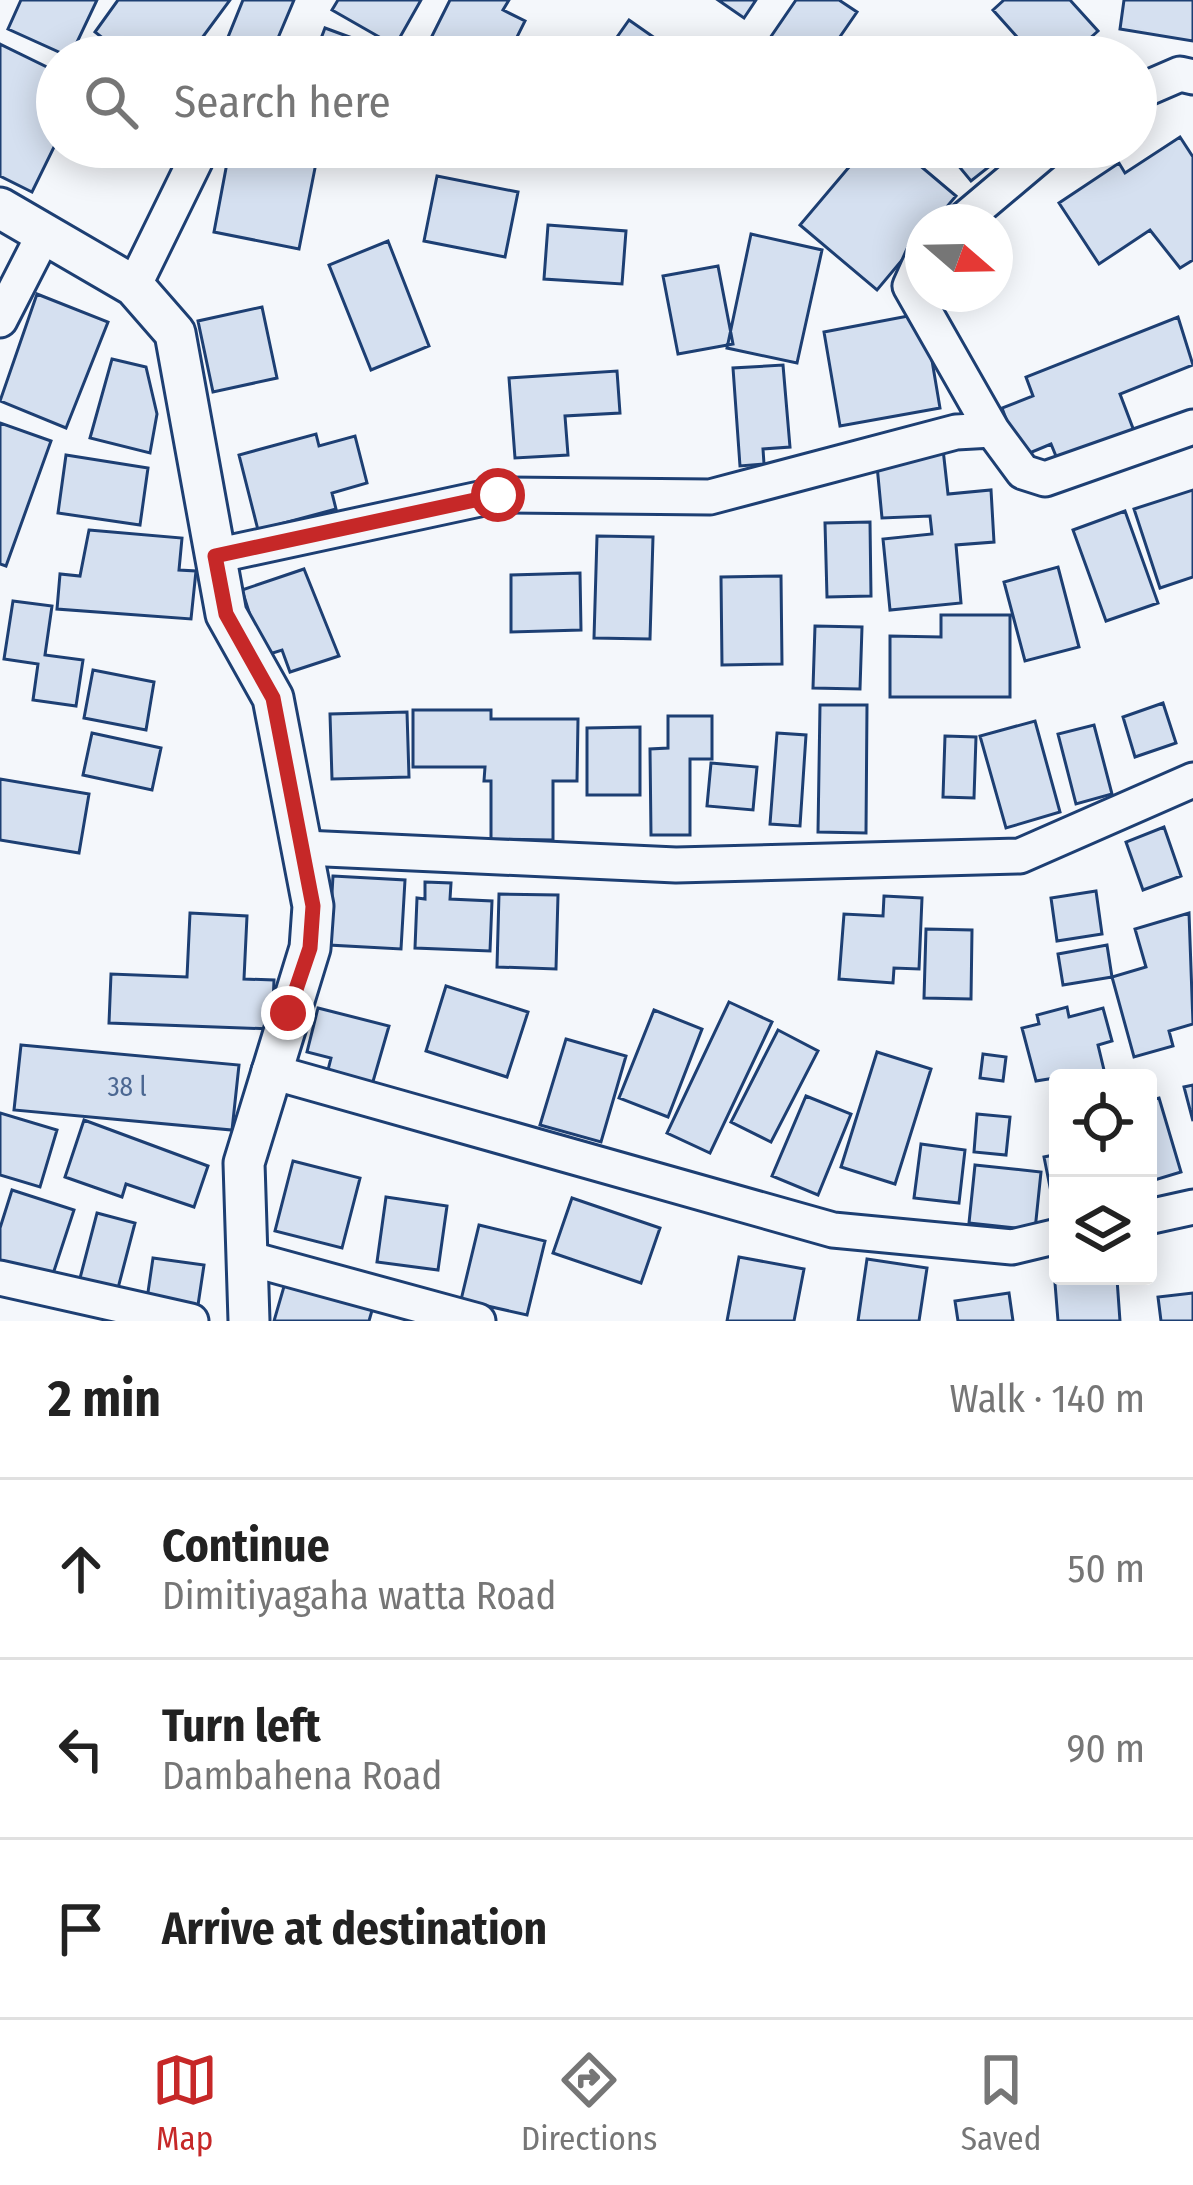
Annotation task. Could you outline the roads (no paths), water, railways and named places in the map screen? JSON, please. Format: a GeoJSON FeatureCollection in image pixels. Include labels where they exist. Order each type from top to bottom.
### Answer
{"type":"FeatureCollection","features":[{"type":"Feature","properties":{"kind":"street"},"geometry":{"type":"LineString","coordinates":[[1157,84],[1180,74],[1193,77]]}},
{"type":"Feature","properties":{"kind":"street"},"geometry":{"type":"LineString","coordinates":[[134,286],[192,168]]}},
{"type":"Feature","properties":{"kind":"street"},"geometry":{"type":"LineString","coordinates":[[982,204],[1024,168]]}},
{"type":"Feature","properties":{"kind":"street"},"geometry":{"type":"LineString","coordinates":[[0,208],[134,286],[175,334],[226,614],[273,698],[313,906],[310,948],[244,1163],[249,1321]]}},
{"type":"Feature","properties":{"kind":"street"},"geometry":{"type":"LineString","coordinates":[[0,320],[44,234]]}},
{"type":"Feature","properties":{"kind":"street"},"geometry":{"type":"LineString","coordinates":[[925,312],[992,430],[1024,472],[1045,479],[1193,427]]}},
{"type":"Feature","properties":{"kind":"street"},"geometry":{"type":"LineString","coordinates":[[215,556],[498,495],[710,497],[956,433],[992,430]]}},
{"type":"Feature","properties":{"kind":"street"},"geometry":{"type":"LineString","coordinates":[[304,848],[676,865],[1020,856],[1193,780]]}},
{"type":"Feature","properties":{"kind":"street"},"geometry":{"type":"LineString","coordinates":[[269,1071],[833,1230],[1012,1246],[1049,1239]]}},
{"type":"Feature","properties":{"kind":"street"},"geometry":{"type":"LineString","coordinates":[[1157,1215],[1193,1207]]}},
{"type":"Feature","properties":{"kind":"street"},"geometry":{"type":"LineString","coordinates":[[247,1258],[478,1321]]}},
{"type":"Feature","properties":{"kind":"street"},"geometry":{"type":"LineString","coordinates":[[0,1278],[191,1321]]}}]}
